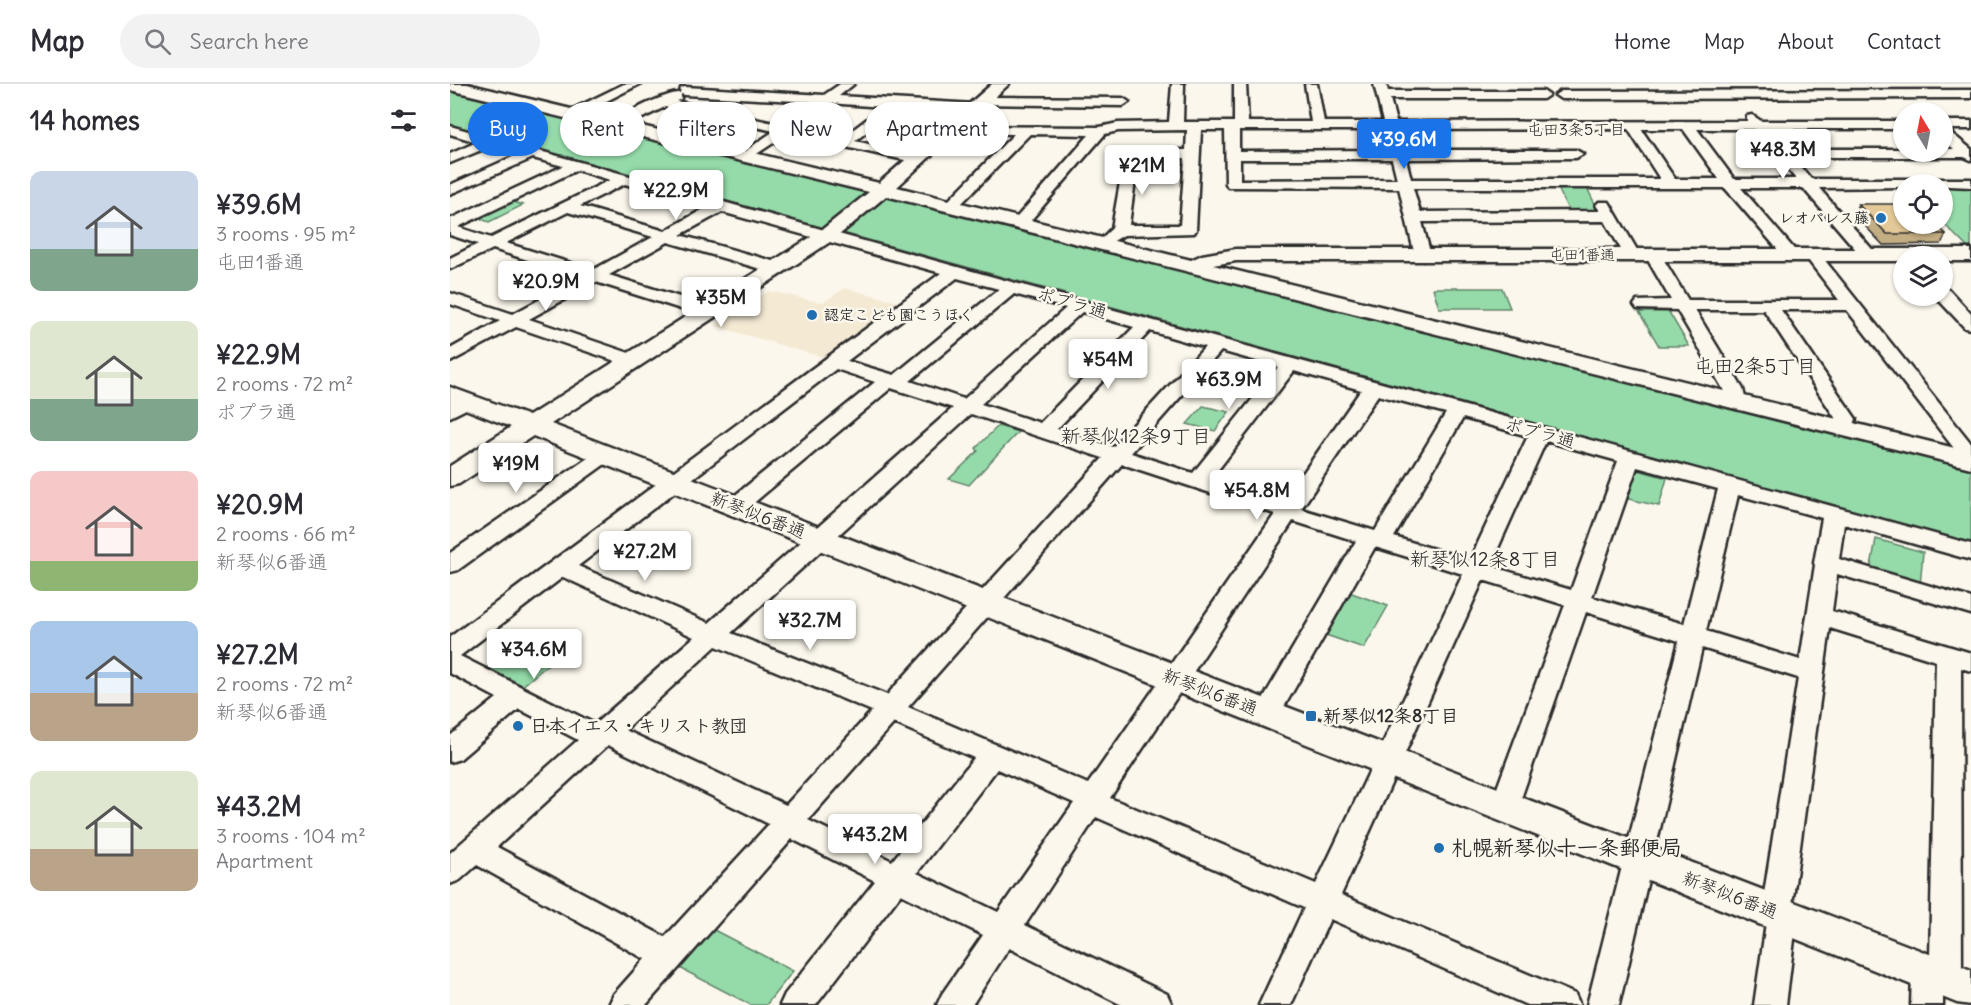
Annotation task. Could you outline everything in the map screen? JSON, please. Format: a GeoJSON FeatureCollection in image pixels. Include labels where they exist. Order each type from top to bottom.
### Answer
{"type":"FeatureCollection","features":[{"type":"Feature","properties":{"kind":"street"},"geometry":{"type":"LineString","coordinates":[[596,102],[634,84]]}},
{"type":"Feature","properties":{"kind":"street"},"geometry":{"type":"LineString","coordinates":[[663,102],[701,84]]}},
{"type":"Feature","properties":{"kind":"street"},"geometry":{"type":"LineString","coordinates":[[822,102],[848,84]]}},
{"type":"Feature","properties":{"kind":"street"},"geometry":{"type":"LineString","coordinates":[[982,102],[1002,84]]}},
{"type":"Feature","properties":{"kind":"street"},"geometry":{"type":"LineString","coordinates":[[1176,126],[1178,84]]}},
{"type":"Feature","properties":{"kind":"street"},"geometry":{"type":"LineString","coordinates":[[1240,84],[1233,155],[1233,184],[1971,183]]}},
{"type":"Feature","properties":{"kind":"street"},"geometry":{"type":"LineString","coordinates":[[1311,84],[1318,126]]}},
{"type":"Feature","properties":{"kind":"street"},"geometry":{"type":"LineString","coordinates":[[1893,84],[1914,102]]}},
{"type":"Feature","properties":{"kind":"street"},"geometry":{"type":"LineString","coordinates":[[450,85],[560,110]]}},
{"type":"Feature","properties":{"kind":"street"},"geometry":{"type":"LineString","coordinates":[[1558,89],[1726,89],[1971,94]]}},
{"type":"Feature","properties":{"kind":"street"},"geometry":{"type":"LineString","coordinates":[[1558,89],[1578,122],[1562,129],[1632,255]]}},
{"type":"Feature","properties":{"kind":"street"},"geometry":{"type":"LineString","coordinates":[[1726,89],[1869,255]]}},
{"type":"Feature","properties":{"kind":"street"},"geometry":{"type":"LineString","coordinates":[[1423,256],[1382,90],[1547,99],[1566,126]]}},
{"type":"Feature","properties":{"kind":"street"},"geometry":{"type":"LineString","coordinates":[[685,91],[865,102]]}},
{"type":"Feature","properties":{"kind":"street"},"geometry":{"type":"LineString","coordinates":[[1009,103],[1123,97],[1118,127]]}},
{"type":"Feature","properties":{"kind":"street"},"geometry":{"type":"LineString","coordinates":[[1687,125],[1730,184],[1792,256]]}},
{"type":"Feature","properties":{"kind":"street"},"geometry":{"type":"LineString","coordinates":[[1009,130],[1100,131],[1118,127],[1176,126],[1893,125]]}},
{"type":"Feature","properties":{"kind":"street"},"geometry":{"type":"LineString","coordinates":[[1953,125],[1971,125]]}},
{"type":"Feature","properties":{"kind":"street"},"geometry":{"type":"LineString","coordinates":[[1102,244],[1120,230],[1188,230],[1194,126]]}},
{"type":"Feature","properties":{"kind":"street"},"geometry":{"type":"LineString","coordinates":[[1632,126],[1671,184]]}},
{"type":"Feature","properties":{"kind":"street","name":"ポプラ通"},"geometry":{"type":"LineString","coordinates":[[451,130],[468,135]]}},
{"type":"Feature","properties":{"kind":"street"},"geometry":{"type":"LineString","coordinates":[[950,207],[1026,130]]}},
{"type":"Feature","properties":{"kind":"street"},"geometry":{"type":"LineString","coordinates":[[645,131],[1969,459]]}},
{"type":"Feature","properties":{"kind":"street"},"geometry":{"type":"LineString","coordinates":[[1019,224],[1100,131]]}},
{"type":"Feature","properties":{"kind":"street"},"geometry":{"type":"LineString","coordinates":[[746,157],[769,140]]}},
{"type":"Feature","properties":{"kind":"street"},"geometry":{"type":"LineString","coordinates":[[1953,141],[1969,155]]}},
{"type":"Feature","properties":{"kind":"street"},"geometry":{"type":"LineString","coordinates":[[853,144],[918,159]]}},
{"type":"Feature","properties":{"kind":"street"},"geometry":{"type":"LineString","coordinates":[[450,159],[468,151]]}},
{"type":"Feature","properties":{"kind":"street"},"geometry":{"type":"LineString","coordinates":[[1781,153],[1969,155]]}},
{"type":"Feature","properties":{"kind":"street"},"geometry":{"type":"LineString","coordinates":[[1120,230],[1132,154],[1193,154]]}},
{"type":"Feature","properties":{"kind":"street"},"geometry":{"type":"LineString","coordinates":[[1233,155],[1576,154]]}},
{"type":"Feature","properties":{"kind":"street"},"geometry":{"type":"LineString","coordinates":[[450,190],[526,156]]}},
{"type":"Feature","properties":{"kind":"street","name":"ポプラ通"},"geometry":{"type":"LineString","coordinates":[[544,156],[1971,552]]}},
{"type":"Feature","properties":{"kind":"street"},"geometry":{"type":"LineString","coordinates":[[450,478],[826,236],[922,156]]}},
{"type":"Feature","properties":{"kind":"street"},"geometry":{"type":"LineString","coordinates":[[450,225],[577,165]]}},
{"type":"Feature","properties":{"kind":"street"},"geometry":{"type":"LineString","coordinates":[[450,264],[624,179]]}},
{"type":"Feature","properties":{"kind":"street"},"geometry":{"type":"LineString","coordinates":[[450,356],[721,206]]}},
{"type":"Feature","properties":{"kind":"street"},"geometry":{"type":"LineString","coordinates":[[566,207],[777,268]]}},
{"type":"Feature","properties":{"kind":"street"},"geometry":{"type":"LineString","coordinates":[[1414,217],[1611,216]]}},
{"type":"Feature","properties":{"kind":"street"},"geometry":{"type":"LineString","coordinates":[[450,230],[709,312]]}},
{"type":"Feature","properties":{"kind":"street","name":"屯田1番通"},"geometry":{"type":"LineString","coordinates":[[1196,267],[1202,261],[1236,255],[1893,256]]}},
{"type":"Feature","properties":{"kind":"street"},"geometry":{"type":"LineString","coordinates":[[1653,255],[1685,305],[1733,389],[1736,402]]}},
{"type":"Feature","properties":{"kind":"street","name":"屯田1番通"},"geometry":{"type":"LineString","coordinates":[[1953,255],[1971,255]]}},
{"type":"Feature","properties":{"kind":"street"},"geometry":{"type":"LineString","coordinates":[[1813,256],[1963,446],[1969,459]]}},
{"type":"Feature","properties":{"kind":"street"},"geometry":{"type":"LineString","coordinates":[[450,650],[955,271]]}},
{"type":"Feature","properties":{"kind":"street"},"geometry":{"type":"LineString","coordinates":[[736,506],[1012,286]]}},
{"type":"Feature","properties":{"kind":"street"},"geometry":{"type":"LineString","coordinates":[[450,298],[631,360]]}},
{"type":"Feature","properties":{"kind":"street"},"geometry":{"type":"LineString","coordinates":[[1953,299],[1971,304]]}},
{"type":"Feature","properties":{"kind":"street"},"geometry":{"type":"LineString","coordinates":[[1953,304],[1971,324]]}},
{"type":"Feature","properties":{"kind":"street"},"geometry":{"type":"LineString","coordinates":[[450,872],[1080,305]]}},
{"type":"Feature","properties":{"kind":"street"},"geometry":{"type":"LineString","coordinates":[[1643,305],[1852,305]]}},
{"type":"Feature","properties":{"kind":"street"},"geometry":{"type":"LineString","coordinates":[[1768,305],[1846,419],[1844,429]]}},
{"type":"Feature","properties":{"kind":"street"},"geometry":{"type":"LineString","coordinates":[[1044,430],[1147,324]]}},
{"type":"Feature","properties":{"kind":"street"},"geometry":{"type":"LineString","coordinates":[[625,1005],[1217,344]]}},
{"type":"Feature","properties":{"kind":"street"},"geometry":{"type":"LineString","coordinates":[[832,362],[1374,539],[1810,672]]}},
{"type":"Feature","properties":{"kind":"street"},"geometry":{"type":"LineString","coordinates":[[1198,480],[1290,364]]}},
{"type":"Feature","properties":{"kind":"street"},"geometry":{"type":"LineString","coordinates":[[952,1005],[1372,387]]}},
{"type":"Feature","properties":{"kind":"street","name":"新琴似6番通"},"geometry":{"type":"LineString","coordinates":[[456,402],[531,426],[1948,980]]}},
{"type":"Feature","properties":{"kind":"street"},"geometry":{"type":"LineString","coordinates":[[1267,714],[1374,539],[1457,411]]}},
{"type":"Feature","properties":{"kind":"street"},"geometry":{"type":"LineString","coordinates":[[1275,1005],[1540,433]]}},
{"type":"Feature","properties":{"kind":"street"},"geometry":{"type":"LineString","coordinates":[[450,564],[605,455]]}},
{"type":"Feature","properties":{"kind":"street"},"geometry":{"type":"LineString","coordinates":[[1504,807],[1630,458]]}},
{"type":"Feature","properties":{"kind":"street"},"geometry":{"type":"LineString","coordinates":[[1603,1005],[1730,484]]}},
{"type":"Feature","properties":{"kind":"street"},"geometry":{"type":"LineString","coordinates":[[1770,1005],[1779,914],[1810,672],[1834,514]]}},
{"type":"Feature","properties":{"kind":"street"},"geometry":{"type":"LineString","coordinates":[[1825,563],[1971,606]]}},
{"type":"Feature","properties":{"kind":"street"},"geometry":{"type":"LineString","coordinates":[[560,567],[713,635],[891,709],[1324,903],[1564,1005]]}},
{"type":"Feature","properties":{"kind":"street"},"geometry":{"type":"LineString","coordinates":[[1818,616],[1960,659],[1948,980],[1927,1005]]}},
{"type":"Feature","properties":{"kind":"street"},"geometry":{"type":"LineString","coordinates":[[450,663],[790,823],[1156,1005]]}},
{"type":"Feature","properties":{"kind":"street"},"geometry":{"type":"LineString","coordinates":[[450,751],[517,696]]}},
{"type":"Feature","properties":{"kind":"street"},"geometry":{"type":"LineString","coordinates":[[796,1005],[992,755]]}},
{"type":"Feature","properties":{"kind":"street"},"geometry":{"type":"LineString","coordinates":[[476,849],[669,956]]}},
{"type":"Feature","properties":{"kind":"shaded area","name":"認定こども園こうほく"},"geometry":{"type":"Polygon","coordinates":[[[845,288],[906,304],[832,360],[715,326],[769,291],[818,302],[825,301],[845,288]]]}},
{"type":"Feature","properties":{"kind":"green space"},"geometry":{"type":"Polygon","coordinates":[[[450,90],[499,102],[468,102],[468,130],[450,125],[450,90]]]}},
{"type":"Feature","properties":{"kind":"green space"},"geometry":{"type":"Polygon","coordinates":[[[548,114],[560,117],[560,155],[548,152],[548,114]]]}},
{"type":"Feature","properties":{"kind":"green space"},"geometry":{"type":"Polygon","coordinates":[[[645,138],[657,141],[657,156],[720,156],[1408,329],[1662,387],[1971,465],[1971,543],[563,156],[645,156],[645,138]]]}},
{"type":"Feature","properties":{"kind":"green space"},"geometry":{"type":"Polygon","coordinates":[[[1953,187],[1971,187],[1971,248],[1968,248],[1953,233],[1953,187]]]}},
{"type":"Feature","properties":{"kind":"green space"},"geometry":{"type":"Polygon","coordinates":[[[1558,188],[1587,188],[1599,212],[1569,212],[1558,188]]]}},
{"type":"Feature","properties":{"kind":"green space"},"geometry":{"type":"Polygon","coordinates":[[[506,200],[523,205],[489,222],[472,216],[506,200]]]}},
{"type":"Feature","properties":{"kind":"green space"},"geometry":{"type":"Polygon","coordinates":[[[1433,288],[1502,288],[1510,308],[1439,308],[1433,288]]]}},
{"type":"Feature","properties":{"kind":"green space"},"geometry":{"type":"Polygon","coordinates":[[[1639,312],[1669,312],[1689,346],[1659,346],[1639,312]]]}},
{"type":"Feature","properties":{"kind":"green space"},"geometry":{"type":"Polygon","coordinates":[[[1203,406],[1229,412],[1215,431],[1187,424],[1203,406]]]}},
{"type":"Feature","properties":{"kind":"green space"},"geometry":{"type":"Polygon","coordinates":[[[998,426],[1018,432],[969,485],[949,479],[978,451],[976,448],[998,426]]]}},
{"type":"Feature","properties":{"kind":"green space"},"geometry":{"type":"Polygon","coordinates":[[[1634,469],[1667,478],[1659,506],[1624,498],[1634,469]]]}},
{"type":"Feature","properties":{"kind":"green space"},"geometry":{"type":"Polygon","coordinates":[[[1876,539],[1923,552],[1920,586],[1870,572],[1876,539]]]}},
{"type":"Feature","properties":{"kind":"green space"},"geometry":{"type":"Polygon","coordinates":[[[1346,591],[1388,606],[1364,648],[1320,633],[1346,591]]]}},
{"type":"Feature","properties":{"kind":"green space"},"geometry":{"type":"Polygon","coordinates":[[[531,637],[564,651],[521,687],[488,671],[531,637]]]}},
{"type":"Feature","properties":{"kind":"green space"},"geometry":{"type":"Polygon","coordinates":[[[710,928],[793,971],[766,1005],[751,1005],[676,966],[710,928]]]}},
{"type":"Feature","properties":{"kind":"building"},"geometry":{"type":"Polygon","coordinates":[[[1858,204],[1893,204],[1893,234],[1887,234],[1858,204]]]}},
{"type":"Feature","properties":{"kind":"place","name":"レオパレス藤"},"geometry":{"type":"Point","coordinates":[1881,218]}},
{"type":"Feature","properties":{"kind":"place","name":"認定こども園こうほく"},"geometry":{"type":"Point","coordinates":[812,315]}},
{"type":"Feature","properties":{"kind":"place","name":"新琴似12条8丁目"},"geometry":{"type":"Point","coordinates":[1311,716]}},
{"type":"Feature","properties":{"kind":"place","name":"日本イエス・キリスト教団"},"geometry":{"type":"Point","coordinates":[518,726]}},
{"type":"Feature","properties":{"kind":"place","name":"札幌新琴似十一条郵便局"},"geometry":{"type":"Point","coordinates":[1439,848]}},
{"type":"Feature","properties":{"kind":"district","name":"屯田3条5丁目"},"geometry":{"type":"Point","coordinates":[1576,129]}},
{"type":"Feature","properties":{"kind":"district","name":"屯田2条5丁目"},"geometry":{"type":"Point","coordinates":[1755,366]}},
{"type":"Feature","properties":{"kind":"district","name":"新琴似12条9丁目"},"geometry":{"type":"Point","coordinates":[1136,436]}},
{"type":"Feature","properties":{"kind":"district","name":"新琴似12条8丁目"},"geometry":{"type":"Point","coordinates":[1485,559]}}]}
